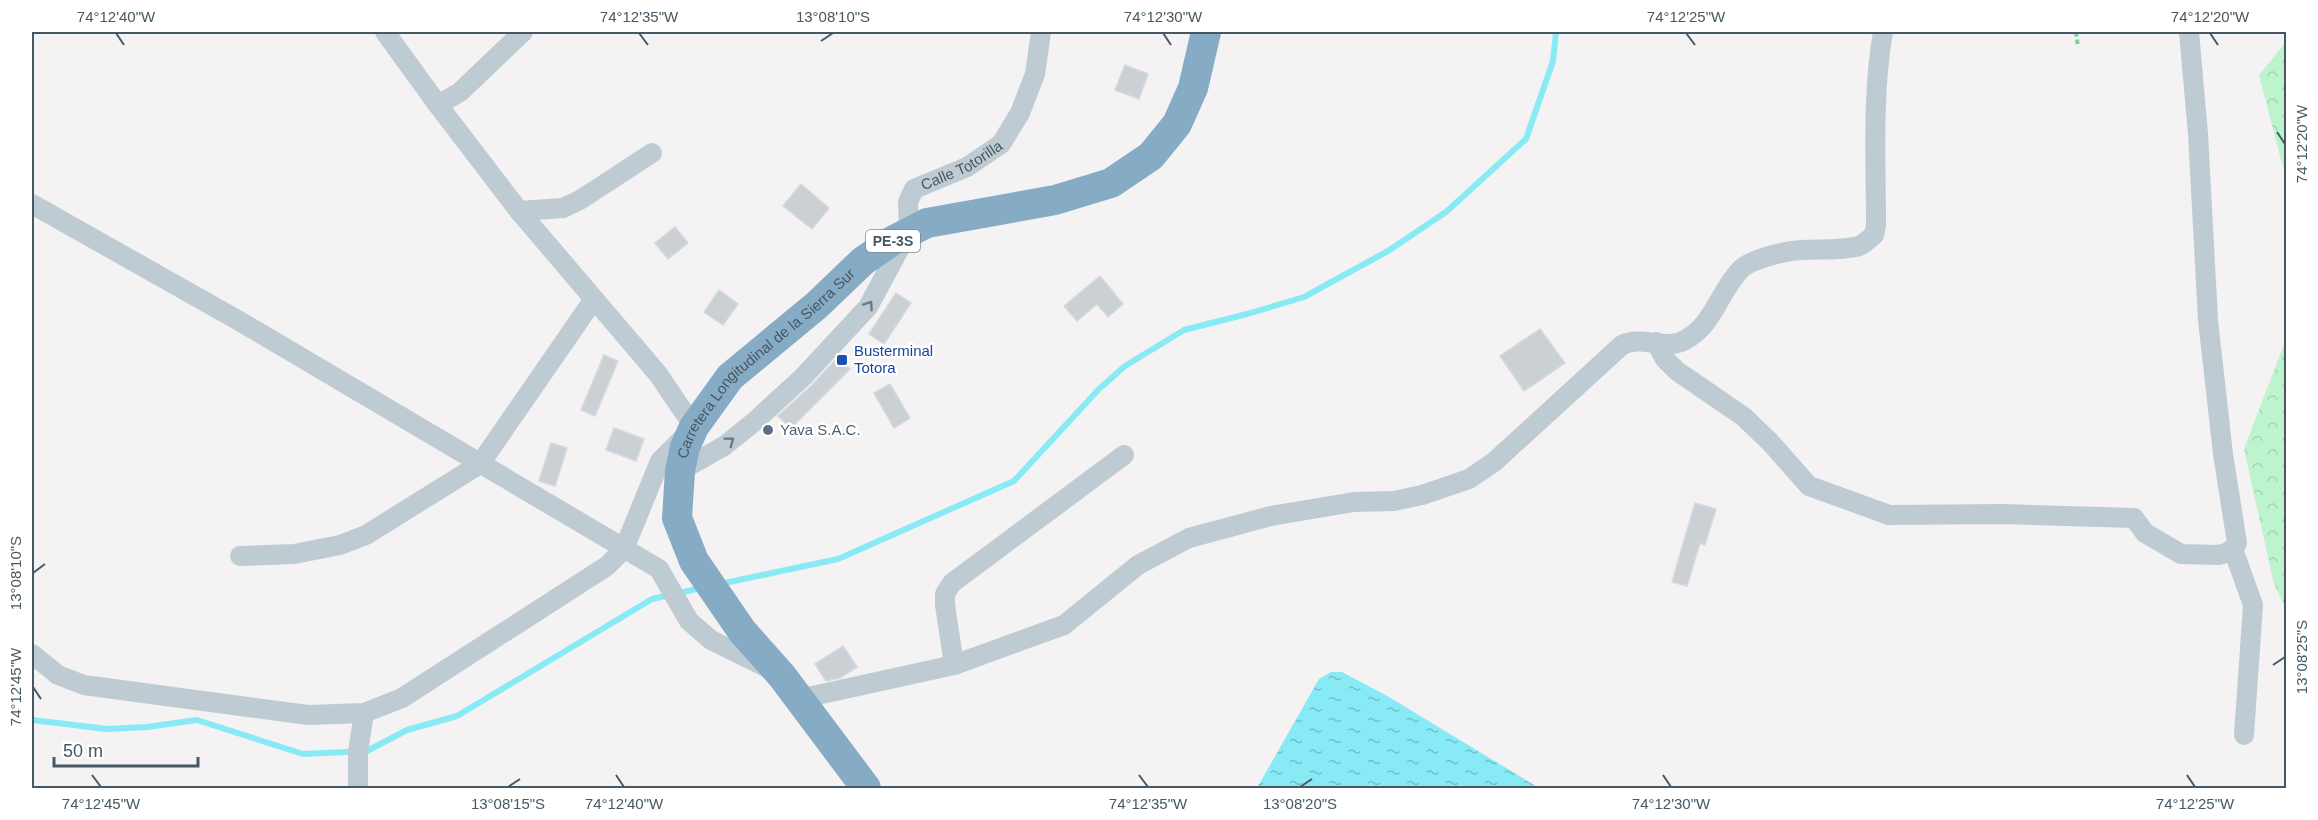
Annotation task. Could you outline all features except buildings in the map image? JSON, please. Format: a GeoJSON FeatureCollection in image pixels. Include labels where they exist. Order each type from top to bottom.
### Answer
{"type":"FeatureCollection","features":[{"type":"Feature","properties":{"kind":"highway","name":"Carretera Longitudinal de la Sierra Sur"},"geometry":{"type":"LineString","coordinates":[[866,789],[791,687],[742,631],[694,561],[677,518],[680,471],[685,447],[694,428],[730,377],[817,305],[863,261],[909,231],[927,223],[1055,200],[1112,183],[1151,156],[1177,124],[1193,87],[1206,32]]}},
{"type":"Feature","properties":{"kind":"street"},"geometry":{"type":"LineString","coordinates":[[32,654],[58,675],[84,685],[308,715],[364,713],[402,698],[607,566],[624,549],[660,461],[694,428],[658,374],[519,211],[385,32]]}},
{"type":"Feature","properties":{"kind":"street"},"geometry":{"type":"LineString","coordinates":[[438,105],[459,92],[523,32]]}},
{"type":"Feature","properties":{"kind":"street","name":"Calle Totorilla"},"geometry":{"type":"LineString","coordinates":[[909,231],[908,202],[914,189],[968,167],[1001,144],[1020,113],[1035,74],[1041,32]]}},
{"type":"Feature","properties":{"kind":"street"},"geometry":{"type":"LineString","coordinates":[[32,204],[241,322],[659,569],[689,621],[711,640],[791,687],[954,666],[1064,625],[1138,565],[1189,538],[1271,516],[1354,502],[1394,501],[1413,497],[1469,479],[1494,462],[1622,345],[1630,341],[1674,345],[1693,335],[1709,318],[1727,287],[1743,268],[1754,261],[1783,252],[1861,246],[1874,235],[1876,225],[1877,90],[1883,32]]}},
{"type":"Feature","properties":{"kind":"street"},"geometry":{"type":"LineString","coordinates":[[1656,342],[1665,359],[1677,371],[1744,417],[1771,442],[1809,486],[1849,501],[1889,515],[2003,514],[2134,518],[2145,533],[2181,554],[2218,555],[2233,549],[2237,543],[2223,454],[2208,320],[2198,134],[2189,32]]}},
{"type":"Feature","properties":{"kind":"street"},"geometry":{"type":"LineString","coordinates":[[519,211],[563,208],[652,153]]}},
{"type":"Feature","properties":{"kind":"street"},"geometry":{"type":"LineString","coordinates":[[680,471],[724,446],[754,423],[847,332],[868,307],[909,231]]}},
{"type":"Feature","properties":{"kind":"street"},"geometry":{"type":"LineString","coordinates":[[240,556],[294,554],[340,545],[357,539],[480,464],[594,299]]}},
{"type":"Feature","properties":{"kind":"street"},"geometry":{"type":"LineString","coordinates":[[954,666],[945,605],[945,594],[952,584],[1124,455]]}},
{"type":"Feature","properties":{"kind":"street"},"geometry":{"type":"LineString","coordinates":[[2233,549],[2253,605],[2244,735]]}},
{"type":"Feature","properties":{"kind":"street"},"geometry":{"type":"LineString","coordinates":[[358,789],[358,752],[364,713]]}},
{"type":"Feature","properties":{"kind":"path"},"geometry":{"type":"LineString","coordinates":[[2076,32],[2078,48]]}},
{"type":"Feature","properties":{"kind":"green space"},"geometry":{"type":"Polygon","coordinates":[[[2286,42],[2286,173],[2259,75],[2286,42]]]}},
{"type":"Feature","properties":{"kind":"green space"},"geometry":{"type":"Polygon","coordinates":[[[2286,339],[2286,609],[2274,584],[2244,449],[2286,339]]]}},
{"type":"Feature","properties":{"kind":"water"},"geometry":{"type":"Polygon","coordinates":[[[1331,672],[1342,672],[1389,697],[1539,788],[1257,788],[1319,679],[1331,672]]]}},
{"type":"Feature","properties":{"kind":"waterway"},"geometry":{"type":"LineString","coordinates":[[720,584],[838,559],[1014,481],[1099,389],[1125,366],[1184,330],[1304,297],[1388,251],[1446,212],[1526,139],[1553,61],[1556,32]]}},
{"type":"Feature","properties":{"kind":"waterway"},"geometry":{"type":"LineString","coordinates":[[32,720],[107,729],[147,727],[197,720],[303,754],[367,751],[407,730],[457,716],[652,599],[701,588]]}},
{"type":"Feature","properties":{"kind":"place","name":"Busterminal Totora"},"geometry":{"type":"Point","coordinates":[842,360]}},
{"type":"Feature","properties":{"kind":"place","name":"Yava S.A.C."},"geometry":{"type":"Point","coordinates":[768,430]}}]}
